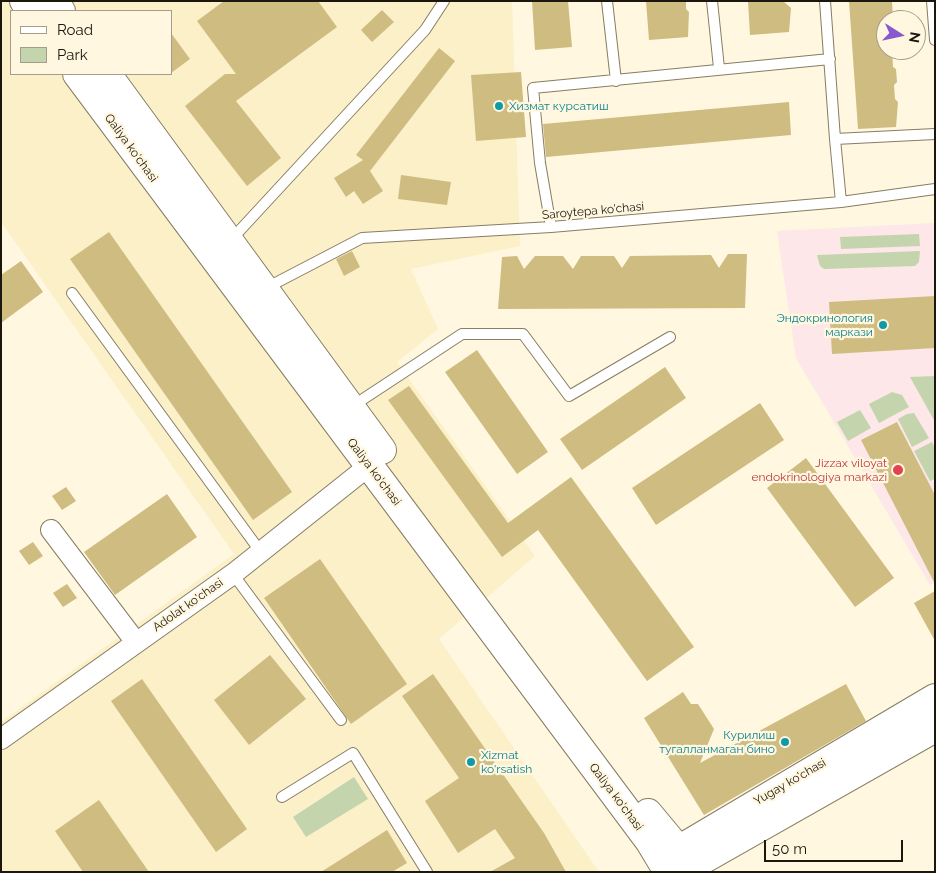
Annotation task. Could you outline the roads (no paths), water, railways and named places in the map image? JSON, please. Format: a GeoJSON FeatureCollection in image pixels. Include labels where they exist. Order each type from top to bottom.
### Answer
{"type":"FeatureCollection","features":[{"type":"Feature","properties":{"kind":"main road","name":"Qaliya ko'chasi"},"geometry":{"type":"LineString","coordinates":[[78,75],[253,294],[350,408],[662,831],[674,866]]}},
{"type":"Feature","properties":{"kind":"main road","name":"Qaliya ko'chasi"},"geometry":{"type":"LineString","coordinates":[[108,75],[230,242],[253,294],[370,465],[644,834],[674,866]]}},
{"type":"Feature","properties":{"kind":"main road","name":"Yugay ko'chasi"},"geometry":{"type":"LineString","coordinates":[[674,866],[935,698]]}},
{"type":"Feature","properties":{"kind":"main road","name":"Yugay ko'chasi"},"geometry":{"type":"LineString","coordinates":[[674,866],[725,845],[935,728]]}},
{"type":"Feature","properties":{"kind":"street","name":"Adolat ko'chasi"},"geometry":{"type":"LineString","coordinates":[[1,740],[233,574],[370,465]]}},
{"type":"Feature","properties":{"kind":"street"},"geometry":{"type":"LineString","coordinates":[[51,530],[136,642]]}},
{"type":"Feature","properties":{"kind":"lane"},"geometry":{"type":"LineString","coordinates":[[230,242],[425,30],[444,1]]}},
{"type":"Feature","properties":{"kind":"lane"},"geometry":{"type":"LineString","coordinates":[[607,1],[616,81]]}},
{"type":"Feature","properties":{"kind":"lane"},"geometry":{"type":"LineString","coordinates":[[712,1],[719,68]]}},
{"type":"Feature","properties":{"kind":"lane"},"geometry":{"type":"LineString","coordinates":[[825,1],[841,202]]}},
{"type":"Feature","properties":{"kind":"lane"},"geometry":{"type":"LineString","coordinates":[[932,1],[935,40]]}},
{"type":"Feature","properties":{"kind":"lane"},"geometry":{"type":"LineString","coordinates":[[551,227],[540,163],[533,88],[616,81],[719,68],[830,59]]}},
{"type":"Feature","properties":{"kind":"lane"},"geometry":{"type":"LineString","coordinates":[[835,139],[935,134]]}},
{"type":"Feature","properties":{"kind":"lane","name":"Saroytepa ko'chasi"},"geometry":{"type":"LineString","coordinates":[[253,294],[362,238],[551,227],[841,202],[935,189]]}},
{"type":"Feature","properties":{"kind":"lane"},"geometry":{"type":"LineString","coordinates":[[72,293],[260,551]]}},
{"type":"Feature","properties":{"kind":"lane"},"geometry":{"type":"LineString","coordinates":[[350,408],[462,334],[523,334],[569,396],[670,337]]}},
{"type":"Feature","properties":{"kind":"lane"},"geometry":{"type":"LineString","coordinates":[[233,574],[340,720]]}},
{"type":"Feature","properties":{"kind":"lane"},"geometry":{"type":"LineString","coordinates":[[282,797],[353,753],[428,872]]}},
{"type":"Feature","properties":{"kind":"place","name":"Хизмат курсатиш"},"geometry":{"type":"Point","coordinates":[499,106]}},
{"type":"Feature","properties":{"kind":"place","name":"Эндокринология маркази"},"geometry":{"type":"Point","coordinates":[883,325]}},
{"type":"Feature","properties":{"kind":"place","name":"Jizzax viloyat endokrinologiya markazi"},"geometry":{"type":"Point","coordinates":[898,470]}},
{"type":"Feature","properties":{"kind":"place","name":"Курилиш тугалланмаган бино"},"geometry":{"type":"Point","coordinates":[785,742]}},
{"type":"Feature","properties":{"kind":"place","name":"Xizmat ko'rsatish"},"geometry":{"type":"Point","coordinates":[471,762]}}]}
